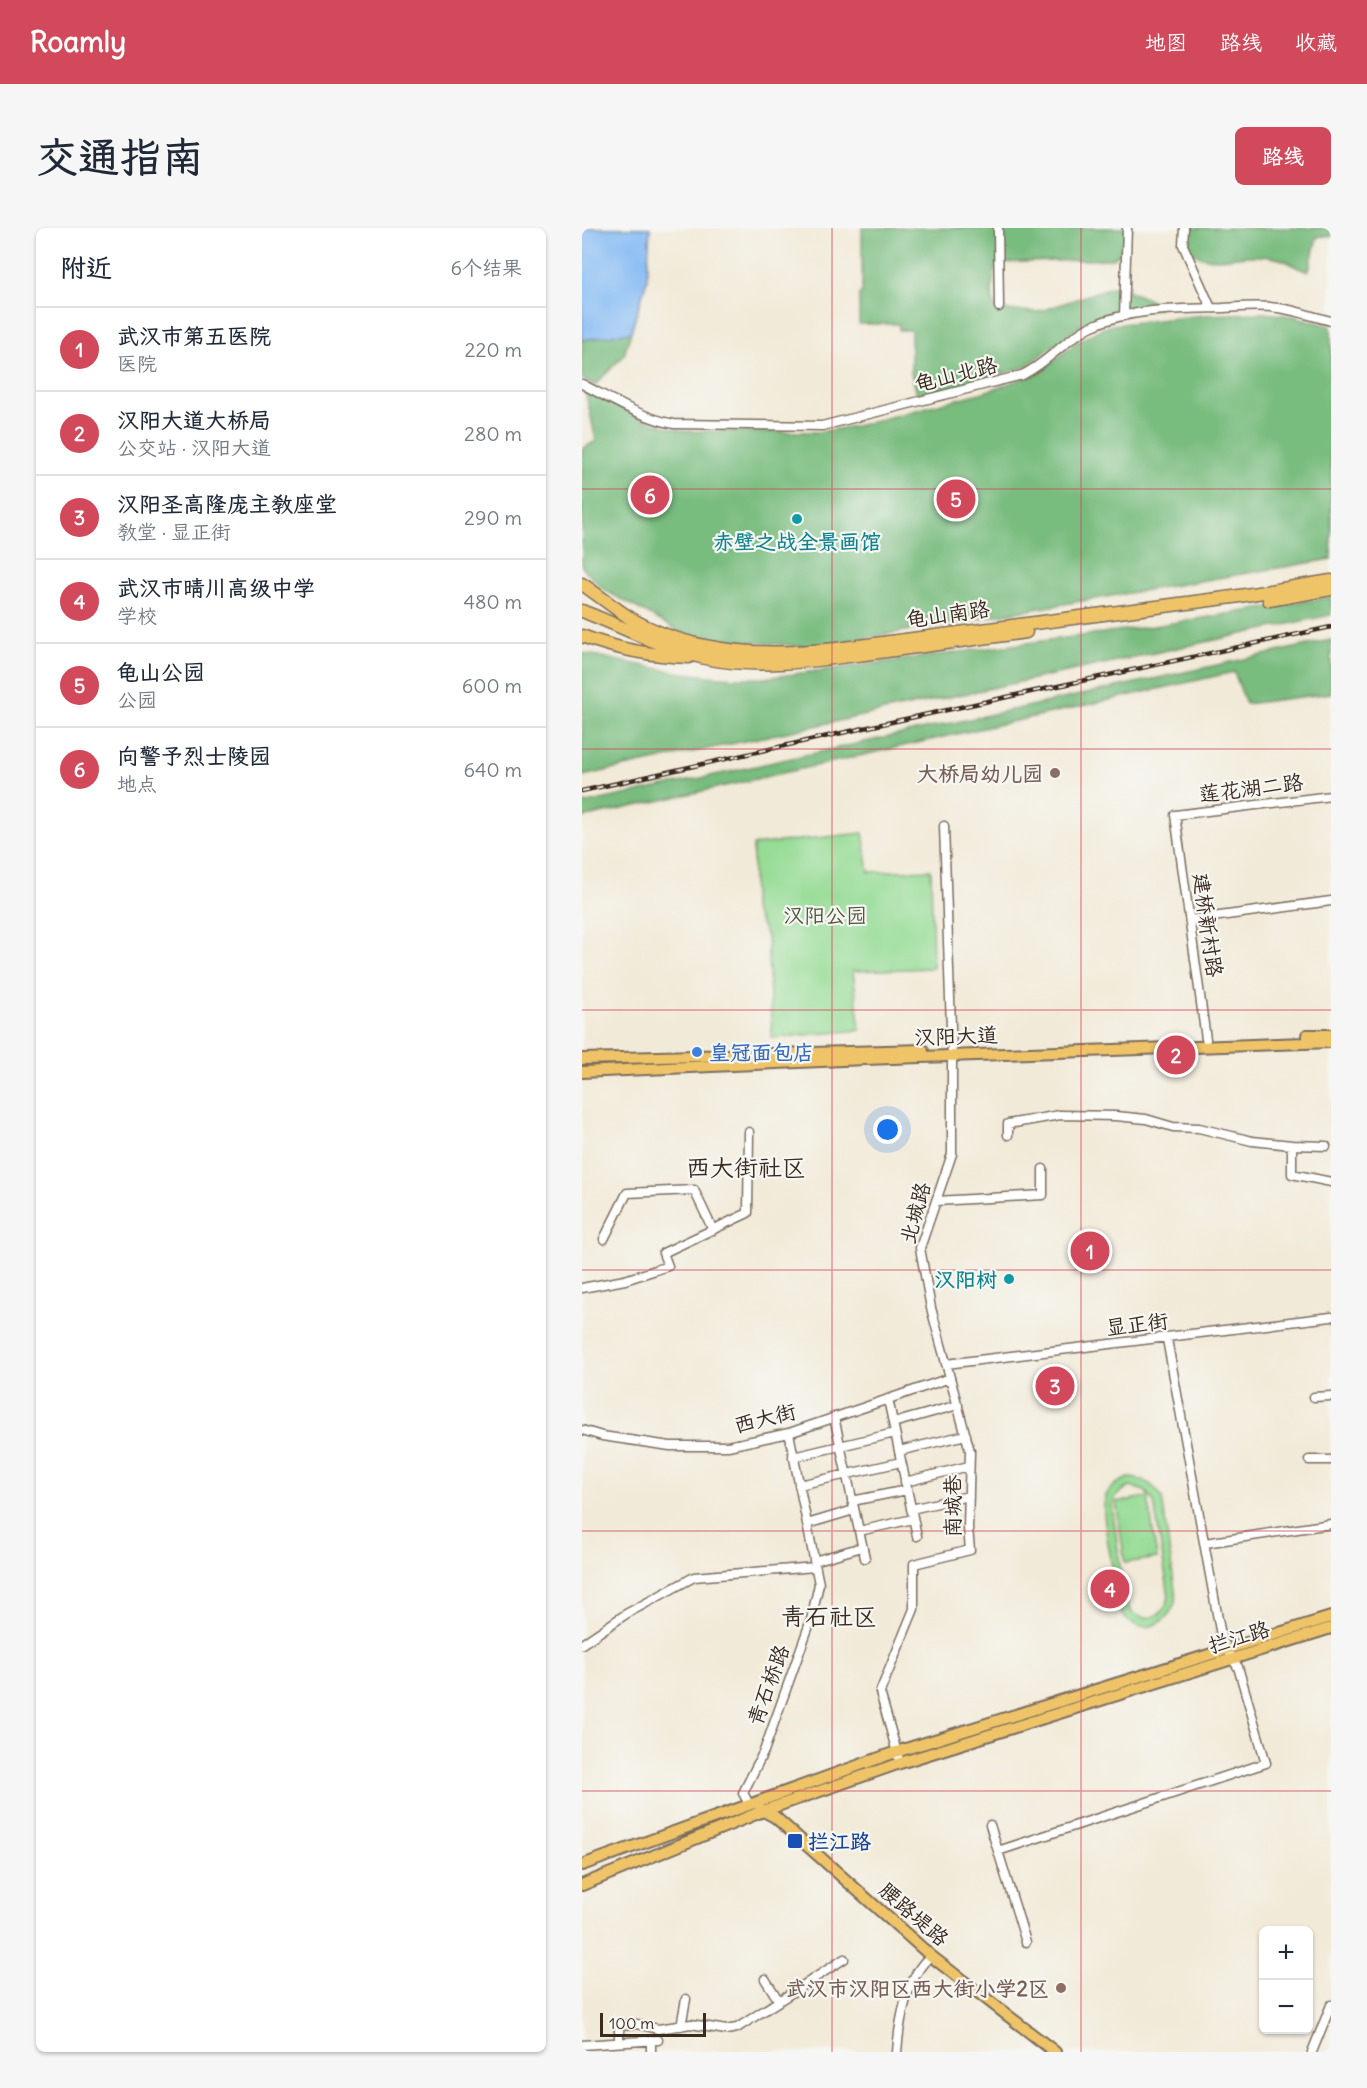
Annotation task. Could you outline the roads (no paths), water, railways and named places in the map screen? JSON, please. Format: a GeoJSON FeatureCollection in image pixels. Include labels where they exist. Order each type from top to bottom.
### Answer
{"type":"FeatureCollection","features":[{"type":"Feature","properties":{"kind":"highway","name":"龟山南路"},"geometry":{"type":"LineString","coordinates":[[583,584],[635,621],[688,643],[725,650],[784,653],[836,649],[1233,597],[1331,580]]}},
{"type":"Feature","properties":{"kind":"highway","name":"龟山南路"},"geometry":{"type":"LineString","coordinates":[[709,658],[773,664],[832,658],[1238,604],[1331,589]]}},
{"type":"Feature","properties":{"kind":"highway"},"geometry":{"type":"LineString","coordinates":[[582,611],[648,639],[709,658]]}},
{"type":"Feature","properties":{"kind":"highway"},"geometry":{"type":"LineString","coordinates":[[582,638],[663,656],[709,658]]}},
{"type":"Feature","properties":{"kind":"main road","name":"汉阳大道"},"geometry":{"type":"LineString","coordinates":[[582,1072],[1206,1039],[1331,1035]]}},
{"type":"Feature","properties":{"kind":"main road","name":"汉阳大道"},"geometry":{"type":"LineString","coordinates":[[582,1059],[1331,1042]]}},
{"type":"Feature","properties":{"kind":"main road","name":"拦江路"},"geometry":{"type":"LineString","coordinates":[[582,1865],[896,1752],[1331,1617]]}},
{"type":"Feature","properties":{"kind":"main road","name":"拦江路"},"geometry":{"type":"LineString","coordinates":[[582,1885],[763,1811],[900,1763],[1331,1629]]}},
{"type":"Feature","properties":{"kind":"main road","name":"腰路堤路"},"geometry":{"type":"LineString","coordinates":[[749,1804],[775,1817],[931,1956],[1055,2052]]}},
{"type":"Feature","properties":{"kind":"street"},"geometry":{"type":"LineString","coordinates":[[998,228],[999,307]]}},
{"type":"Feature","properties":{"kind":"street"},"geometry":{"type":"LineString","coordinates":[[1124,316],[1127,228]]}},
{"type":"Feature","properties":{"kind":"street"},"geometry":{"type":"LineString","coordinates":[[1184,228],[1183,245],[1211,308]]}},
{"type":"Feature","properties":{"kind":"street","name":"龟山北路"},"geometry":{"type":"LineString","coordinates":[[582,384],[624,406],[674,424],[822,426],[1022,375],[1041,365],[1082,331],[1124,316],[1211,308],[1275,307],[1331,321]]}},
{"type":"Feature","properties":{"kind":"street","name":"莲花湖二路"},"geometry":{"type":"LineString","coordinates":[[1175,815],[1331,796]]}},
{"type":"Feature","properties":{"kind":"street","name":"建桥新村路"},"geometry":{"type":"LineString","coordinates":[[1175,815],[1206,1039]]}},
{"type":"Feature","properties":{"kind":"street","name":"北城路"},"geometry":{"type":"LineString","coordinates":[[944,826],[952,1154],[920,1248],[931,1308],[950,1378]]}},
{"type":"Feature","properties":{"kind":"street"},"geometry":{"type":"LineString","coordinates":[[1190,920],[1331,901]]}},
{"type":"Feature","properties":{"kind":"street"},"geometry":{"type":"LineString","coordinates":[[1008,1135],[1008,1124],[1041,1118],[1060,1115],[1116,1116],[1146,1119],[1173,1127],[1199,1128],[1252,1142],[1326,1146]]}},
{"type":"Feature","properties":{"kind":"street"},"geometry":{"type":"LineString","coordinates":[[582,1288],[626,1280],[668,1266],[663,1253],[748,1213],[749,1132]]}},
{"type":"Feature","properties":{"kind":"street"},"geometry":{"type":"LineString","coordinates":[[1293,1145],[1292,1174],[1331,1182]]}},
{"type":"Feature","properties":{"kind":"street"},"geometry":{"type":"LineString","coordinates":[[936,1201],[1043,1195],[1043,1169]]}},
{"type":"Feature","properties":{"kind":"street"},"geometry":{"type":"LineString","coordinates":[[604,1239],[627,1193],[694,1190],[713,1230]]}},
{"type":"Feature","properties":{"kind":"street","name":"显正街"},"geometry":{"type":"LineString","coordinates":[[946,1364],[1048,1357],[1204,1332],[1331,1317]]}},
{"type":"Feature","properties":{"kind":"street"},"geometry":{"type":"LineString","coordinates":[[998,1851],[1266,1763],[1238,1667],[1222,1641],[1167,1339]]}},
{"type":"Feature","properties":{"kind":"street","name":"西大街"},"geometry":{"type":"LineString","coordinates":[[582,1430],[602,1436],[670,1446],[728,1446],[789,1433],[950,1378]]}},
{"type":"Feature","properties":{"kind":"street","name":"南城巷"},"geometry":{"type":"LineString","coordinates":[[900,1763],[880,1692],[914,1609],[914,1564],[970,1550],[968,1528],[970,1451],[950,1378]]}},
{"type":"Feature","properties":{"kind":"street"},"geometry":{"type":"LineString","coordinates":[[1314,1397],[1331,1396]]}},
{"type":"Feature","properties":{"kind":"street"},"geometry":{"type":"LineString","coordinates":[[888,1399],[916,1536]]}},
{"type":"Feature","properties":{"kind":"street"},"geometry":{"type":"LineString","coordinates":[[893,1423],[958,1405]]}},
{"type":"Feature","properties":{"kind":"street"},"geometry":{"type":"LineString","coordinates":[[834,1417],[865,1558]]}},
{"type":"Feature","properties":{"kind":"street","name":"青石桥路"},"geometry":{"type":"LineString","coordinates":[[749,1804],[743,1793],[764,1751],[811,1620],[819,1584],[789,1433]]}},
{"type":"Feature","properties":{"kind":"street"},"geometry":{"type":"LineString","coordinates":[[794,1457],[895,1433]]}},
{"type":"Feature","properties":{"kind":"street"},"geometry":{"type":"LineString","coordinates":[[899,1451],[966,1435]]}},
{"type":"Feature","properties":{"kind":"street"},"geometry":{"type":"LineString","coordinates":[[1309,1460],[1331,1460]]}},
{"type":"Feature","properties":{"kind":"street"},"geometry":{"type":"LineString","coordinates":[[799,1485],[901,1462]]}},
{"type":"Feature","properties":{"kind":"street"},"geometry":{"type":"LineString","coordinates":[[807,1524],[906,1486],[969,1466]]}},
{"type":"Feature","properties":{"kind":"street"},"geometry":{"type":"LineString","coordinates":[[911,1509],[969,1496]]}},
{"type":"Feature","properties":{"kind":"street"},"geometry":{"type":"LineString","coordinates":[[859,1531],[913,1519]]}},
{"type":"Feature","properties":{"kind":"street"},"geometry":{"type":"LineString","coordinates":[[1205,1543],[1331,1524]]}},
{"type":"Feature","properties":{"kind":"street"},"geometry":{"type":"LineString","coordinates":[[582,1644],[626,1614],[694,1577],[814,1564],[862,1547]]}},
{"type":"Feature","properties":{"kind":"street"},"geometry":{"type":"LineString","coordinates":[[990,1825],[1026,1942]]}},
{"type":"Feature","properties":{"kind":"street"},"geometry":{"type":"LineString","coordinates":[[897,2052],[899,2030],[911,1985],[921,1963],[931,1956]]}},
{"type":"Feature","properties":{"kind":"street"},"geometry":{"type":"LineString","coordinates":[[619,2042],[619,2025],[637,2024],[658,2029],[691,2024],[726,2030],[737,2028],[844,1959]]}},
{"type":"Feature","properties":{"kind":"street"},"geometry":{"type":"LineString","coordinates":[[765,1979],[779,2001]]}},
{"type":"Feature","properties":{"kind":"street"},"geometry":{"type":"LineString","coordinates":[[681,2026],[686,1999]]}},
{"type":"Feature","properties":{"kind":"street"},"geometry":{"type":"LineString","coordinates":[[1312,2052],[1331,2006]]}},
{"type":"Feature","properties":{"kind":"street"},"geometry":{"type":"LineString","coordinates":[[582,2044],[655,2040],[651,2052]]}},
{"type":"Feature","properties":{"kind":"water"},"geometry":{"type":"Polygon","coordinates":[[[582,228],[650,228],[647,280],[631,332],[582,340],[582,228]]]}},
{"type":"Feature","properties":{"kind":"railway"},"geometry":{"type":"LineString","coordinates":[[582,791],[1331,627]]}},
{"type":"Feature","properties":{"kind":"place","name":"向警予烈士陵园"},"geometry":{"type":"Point","coordinates":[650,495]}},
{"type":"Feature","properties":{"kind":"place","name":"龟山公园"},"geometry":{"type":"Point","coordinates":[956,499]}},
{"type":"Feature","properties":{"kind":"place","name":"赤壁之战全景画馆"},"geometry":{"type":"Point","coordinates":[797,519]}},
{"type":"Feature","properties":{"kind":"place","name":"大桥局幼儿园"},"geometry":{"type":"Point","coordinates":[1055,773]}},
{"type":"Feature","properties":{"kind":"place","name":"皇冠面包店"},"geometry":{"type":"Point","coordinates":[697,1052]}},
{"type":"Feature","properties":{"kind":"place","name":"汉阳大道大桥局"},"geometry":{"type":"Point","coordinates":[1176,1055]}},
{"type":"Feature","properties":{"kind":"place","name":"武汉市第五医院"},"geometry":{"type":"Point","coordinates":[1090,1251]}},
{"type":"Feature","properties":{"kind":"place","name":"汉阳树"},"geometry":{"type":"Point","coordinates":[1009,1279]}},
{"type":"Feature","properties":{"kind":"place","name":"汉阳圣高隆庞主教座堂"},"geometry":{"type":"Point","coordinates":[1055,1386]}},
{"type":"Feature","properties":{"kind":"place","name":"武汉市晴川高级中学"},"geometry":{"type":"Point","coordinates":[1110,1589]}},
{"type":"Feature","properties":{"kind":"place","name":"拦江路"},"geometry":{"type":"Point","coordinates":[795,1841]}},
{"type":"Feature","properties":{"kind":"place","name":"武汉市汉阳区西大街小学2区"},"geometry":{"type":"Point","coordinates":[1061,1988]}},
{"type":"Feature","properties":{"kind":"district","name":"西大街社区"},"geometry":{"type":"Point","coordinates":[746,1167]}},
{"type":"Feature","properties":{"kind":"district","name":"青石社区"},"geometry":{"type":"Point","coordinates":[829,1616]}},
{"type":"Feature","properties":{"kind":"park label","name":"汉阳公园"},"geometry":{"type":"Point","coordinates":[825,915]}}]}
